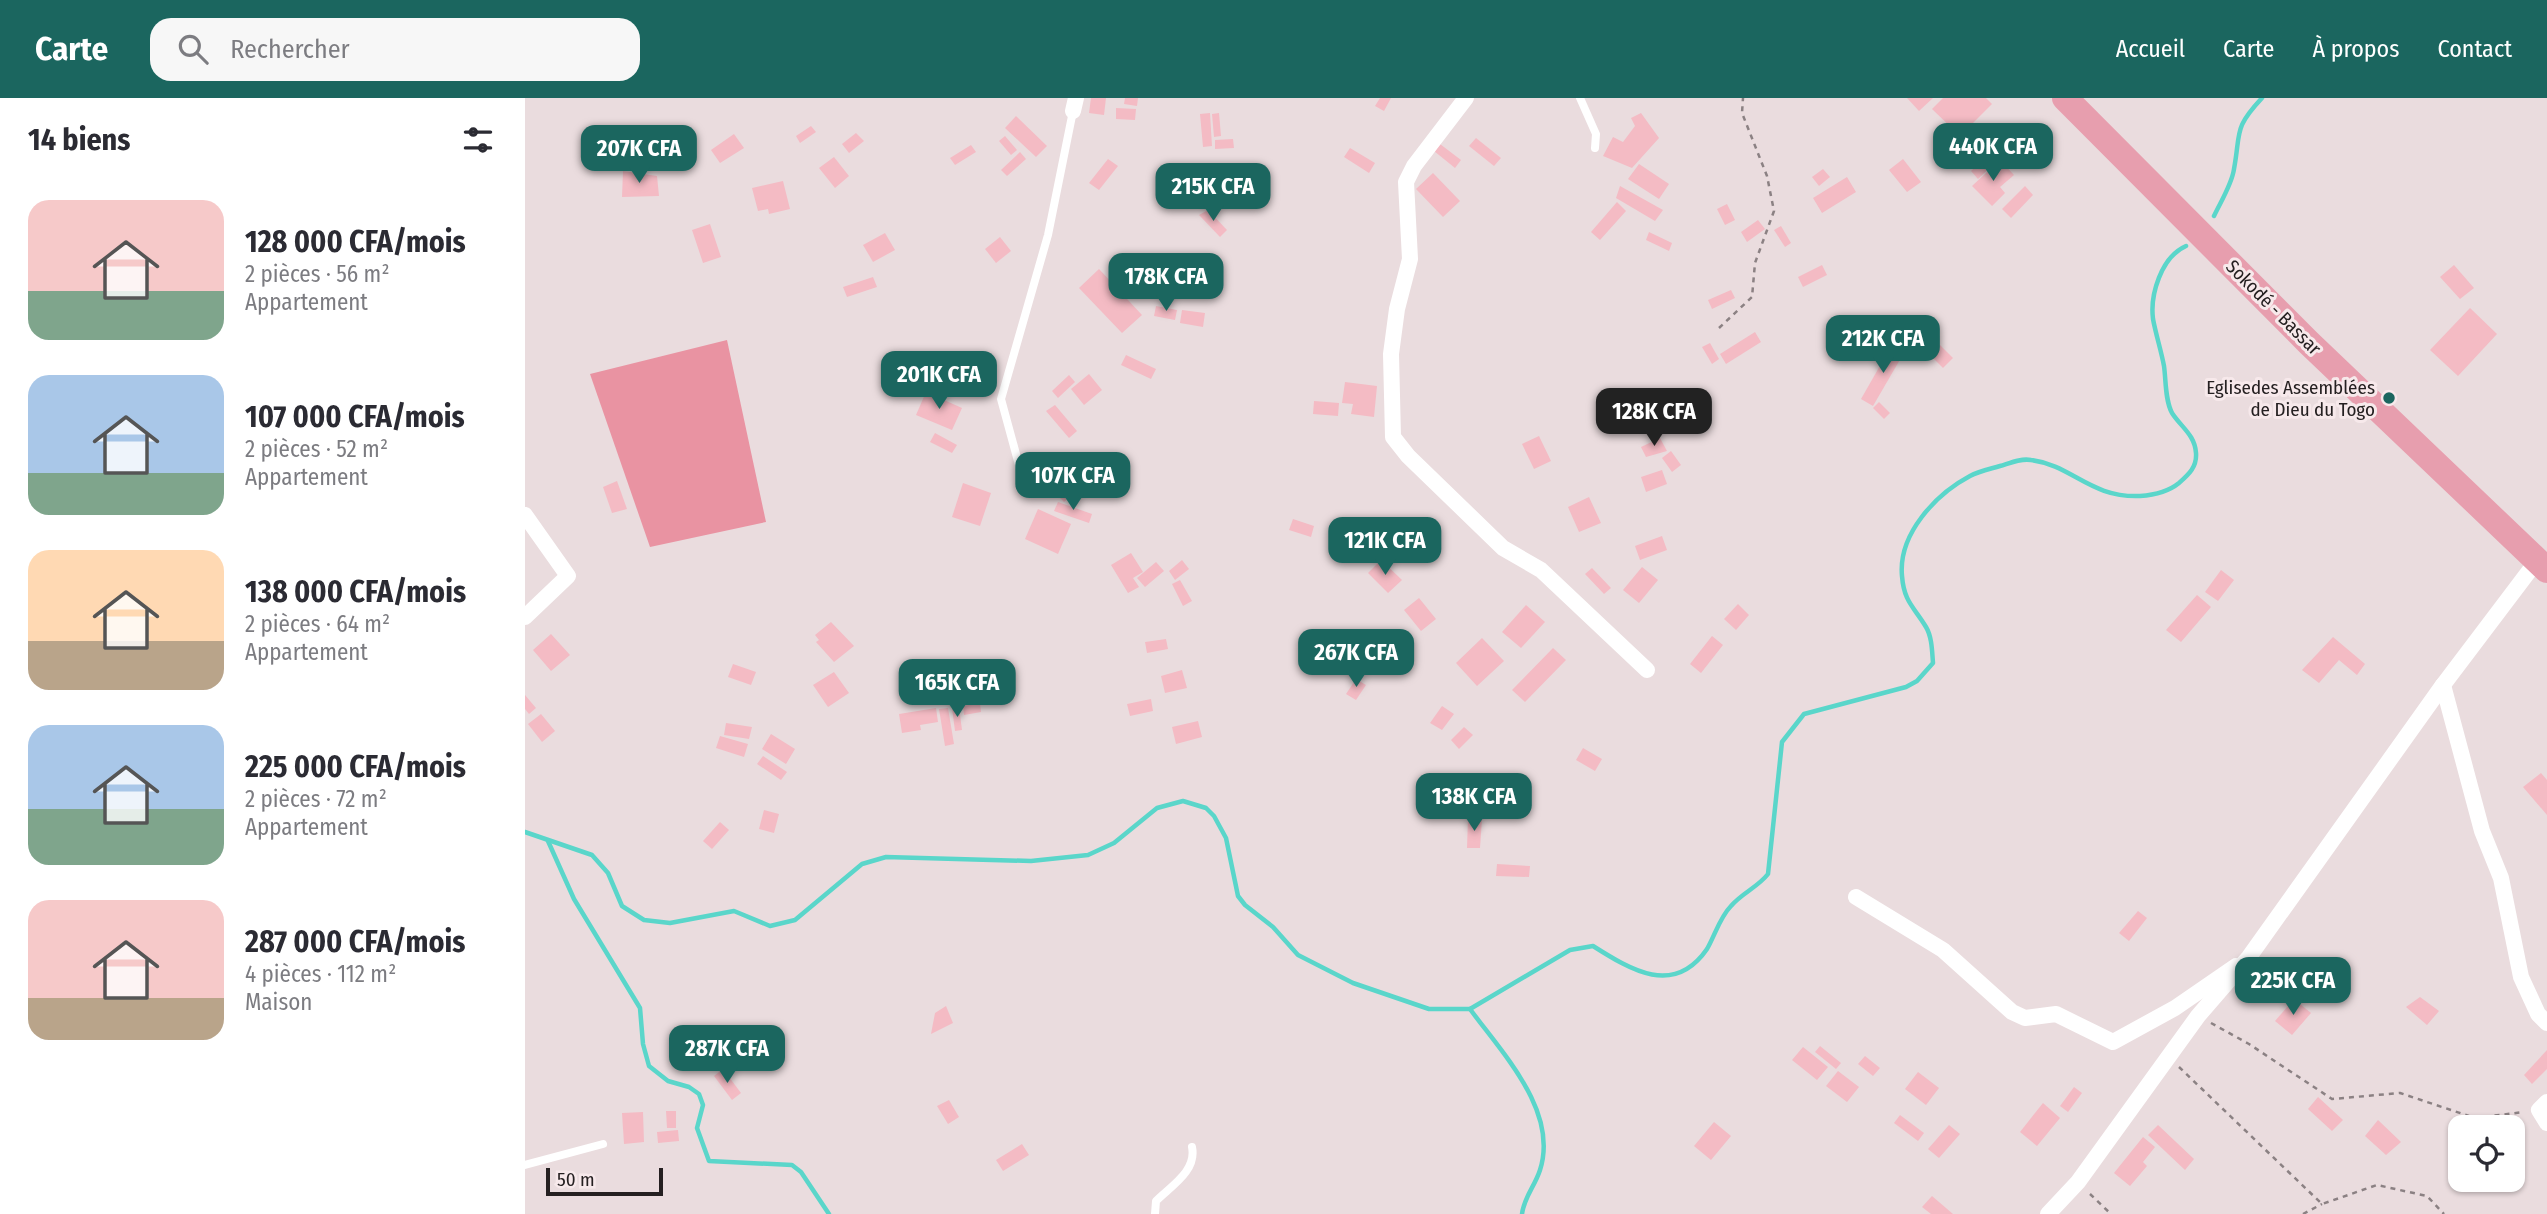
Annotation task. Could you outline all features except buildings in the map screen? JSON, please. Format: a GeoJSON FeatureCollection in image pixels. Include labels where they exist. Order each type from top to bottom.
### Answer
{"type":"FeatureCollection","features":[{"type":"Feature","properties":{"kind":"main road","name":"Sokodé - Bassar"},"geometry":{"type":"LineString","coordinates":[[2065,98],[2309,343],[2542,566]]}},
{"type":"Feature","properties":{"kind":"street"},"geometry":{"type":"LineString","coordinates":[[1466,98],[1414,166],[1406,183],[1410,259],[1397,309],[1391,354],[1393,437],[1408,456],[1503,548],[1541,570],[1647,670]]}},
{"type":"Feature","properties":{"kind":"street"},"geometry":{"type":"LineString","coordinates":[[525,515],[568,576],[525,617]]}},
{"type":"Feature","properties":{"kind":"street"},"geometry":{"type":"LineString","coordinates":[[2047,1214],[2078,1182],[2199,1016],[2247,960],[2443,685],[2542,566]]}},
{"type":"Feature","properties":{"kind":"street"},"geometry":{"type":"LineString","coordinates":[[2443,685],[2482,831],[2501,878],[2522,977],[2538,1014],[2547,1023]]}},
{"type":"Feature","properties":{"kind":"street"},"geometry":{"type":"LineString","coordinates":[[1856,897],[1943,950],[2012,1012],[2025,1018],[2056,1014],[2113,1042],[2175,1008],[2212,980],[2247,960]]}},
{"type":"Feature","properties":{"kind":"lane"},"geometry":{"type":"LineString","coordinates":[[1580,98],[1595,134],[1595,148]]}},
{"type":"Feature","properties":{"kind":"lane"},"geometry":{"type":"LineString","coordinates":[[1022,476],[1001,399],[1048,235],[1074,104]]}},
{"type":"Feature","properties":{"kind":"lane"},"geometry":{"type":"LineString","coordinates":[[525,1165],[603,1144]]}},
{"type":"Feature","properties":{"kind":"lane"},"geometry":{"type":"LineString","coordinates":[[1155,1214],[1156,1201],[1190,1168],[1194,1159],[1192,1147]]}},
{"type":"Feature","properties":{"kind":"path"},"geometry":{"type":"LineString","coordinates":[[1719,328],[1752,297],[1755,263],[1774,211],[1767,176],[1742,113],[1743,98]]}},
{"type":"Feature","properties":{"kind":"path"},"geometry":{"type":"LineString","coordinates":[[2199,1016],[2249,1044],[2332,1099],[2400,1093],[2475,1118],[2544,1112]]}},
{"type":"Feature","properties":{"kind":"path"},"geometry":{"type":"LineString","coordinates":[[2169,1058],[2322,1204]]}},
{"type":"Feature","properties":{"kind":"path"},"geometry":{"type":"LineString","coordinates":[[2078,1182],[2111,1214]]}},
{"type":"Feature","properties":{"kind":"path"},"geometry":{"type":"LineString","coordinates":[[2303,1214],[2322,1204],[2377,1185],[2427,1196],[2444,1214]]}},
{"type":"Feature","properties":{"kind":"shaded area"},"geometry":{"type":"Polygon","coordinates":[[[727,340],[766,522],[650,547],[590,374],[727,340]]]}},
{"type":"Feature","properties":{"kind":"waterway"},"geometry":{"type":"LineString","coordinates":[[2214,216],[2233,175],[2242,124],[2262,98]]}},
{"type":"Feature","properties":{"kind":"waterway"},"geometry":{"type":"LineString","coordinates":[[525,832],[592,855],[608,873],[622,906],[644,920],[670,923],[734,911],[770,926],[795,920],[862,864],[886,857],[1031,861],[1088,855],[1114,843],[1157,808],[1183,801],[1206,808],[1214,816],[1226,838],[1238,896],[1245,905],[1273,927],[1298,955],[1353,983],[1429,1009],[1470,1009],[1570,950],[1593,946],[1637,970],[1666,975],[1681,972],[1694,964],[1707,949],[1727,910],[1768,874],[1782,742],[1804,714],[1906,687],[1917,681],[1933,663],[1928,631],[1907,598],[1902,576],[1906,545],[1932,504],[1973,474],[2023,460],[2045,463],[2094,487],[2123,495],[2145,496],[2166,491],[2192,470],[2196,458],[2195,447],[2170,408],[2153,319],[2153,299],[2159,278],[2170,259],[2186,246]]}},
{"type":"Feature","properties":{"kind":"waterway"},"geometry":{"type":"LineString","coordinates":[[548,841],[574,899],[640,1008],[643,1044],[649,1066],[668,1081],[689,1087],[699,1094],[703,1105],[697,1128],[709,1161],[792,1165],[801,1172],[829,1214]]}},
{"type":"Feature","properties":{"kind":"waterway"},"geometry":{"type":"LineString","coordinates":[[1470,1009],[1524,1084],[1542,1126],[1544,1148],[1540,1170],[1522,1214]]}},
{"type":"Feature","properties":{"kind":"place","name":"Eglisedes Assemblées de Dieu du Togo"},"geometry":{"type":"Point","coordinates":[2389,398]}}]}
